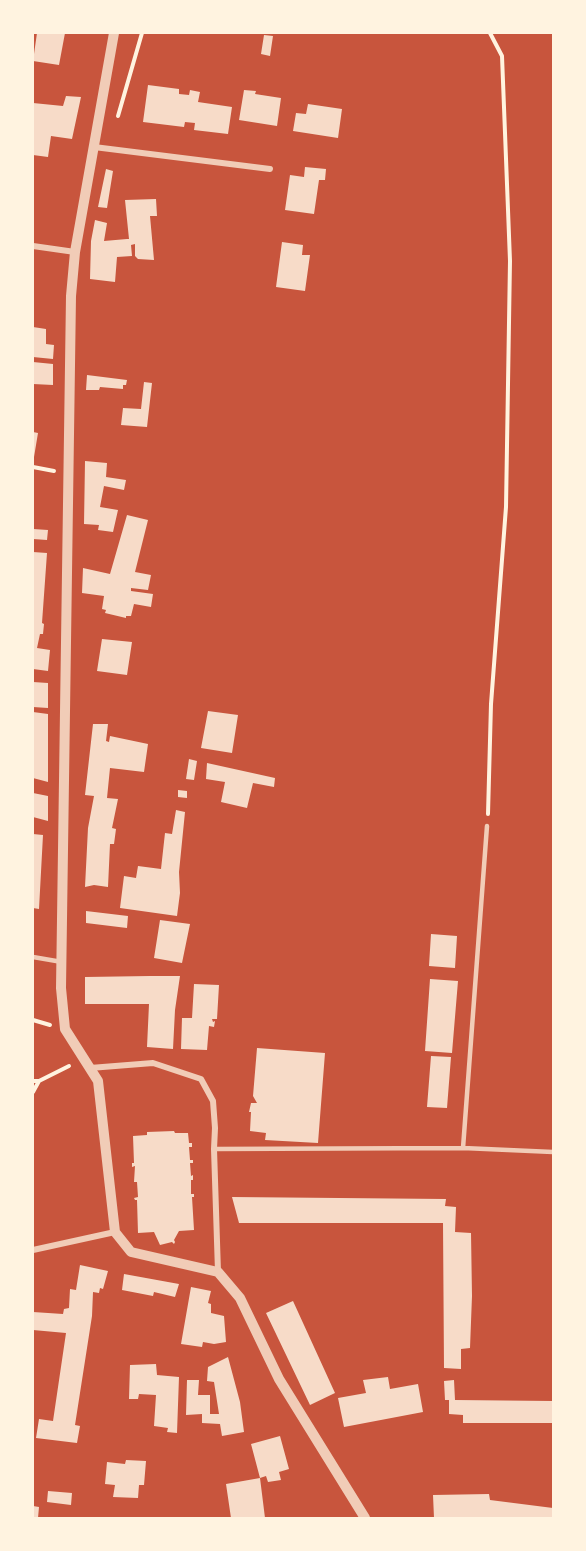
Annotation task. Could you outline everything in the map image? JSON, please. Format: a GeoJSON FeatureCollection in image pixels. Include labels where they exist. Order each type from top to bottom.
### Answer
{"type":"FeatureCollection","features":[{"type":"Feature","properties":{"kind":"street"},"geometry":{"type":"LineString","coordinates":[[114,33],[75,252],[70,296],[61,988],[65,1029],[98,1081],[115,1232],[132,1252],[218,1272],[240,1298],[279,1378],[365,1518]]}},
{"type":"Feature","properties":{"kind":"street"},"geometry":{"type":"LineString","coordinates":[[94,147],[270,169]]}},
{"type":"Feature","properties":{"kind":"street"},"geometry":{"type":"LineString","coordinates":[[33,246],[75,252]]}},
{"type":"Feature","properties":{"kind":"street"},"geometry":{"type":"LineString","coordinates":[[87,1063],[153,1063],[201,1079],[213,1101],[218,1272]]}},
{"type":"Feature","properties":{"kind":"street"},"geometry":{"type":"LineString","coordinates":[[33,1250],[115,1232]]}},
{"type":"Feature","properties":{"kind":"lane"},"geometry":{"type":"LineString","coordinates":[[464,1148],[487,826]]}},
{"type":"Feature","properties":{"kind":"lane"},"geometry":{"type":"LineString","coordinates":[[33,957],[62,962]]}},
{"type":"Feature","properties":{"kind":"lane"},"geometry":{"type":"LineString","coordinates":[[214,1149],[464,1148],[553,1152]]}},
{"type":"Feature","properties":{"kind":"path"},"geometry":{"type":"LineString","coordinates":[[117,120],[142,33]]}},
{"type":"Feature","properties":{"kind":"path"},"geometry":{"type":"LineString","coordinates":[[487,826],[491,705],[506,507],[510,261],[502,56],[489,33]]}},
{"type":"Feature","properties":{"kind":"path"},"geometry":{"type":"LineString","coordinates":[[33,1081],[39,1081],[87,1063]]}},
{"type":"Feature","properties":{"kind":"path"},"geometry":{"type":"LineString","coordinates":[[33,1092],[39,1081]]}},
{"type":"Feature","properties":{"kind":"building"},"geometry":{"type":"Polygon","coordinates":[[[37,33],[65,33],[59,65],[33,61],[37,33]]]}},
{"type":"Feature","properties":{"kind":"building"},"geometry":{"type":"Polygon","coordinates":[[[264,35],[273,36],[270,56],[261,54],[264,35]]]}},
{"type":"Feature","properties":{"kind":"building"},"geometry":{"type":"Polygon","coordinates":[[[148,85],[179,89],[179,94],[189,95],[190,90],[200,92],[198,102],[232,107],[228,134],[194,130],[195,123],[185,122],[184,127],[143,122],[148,85]]]}},
{"type":"Feature","properties":{"kind":"building"},"geometry":{"type":"Polygon","coordinates":[[[244,90],[281,98],[277,126],[239,120],[244,90]]]}},
{"type":"Feature","properties":{"kind":"building"},"geometry":{"type":"Polygon","coordinates":[[[66,96],[81,97],[72,139],[51,136],[48,157],[33,155],[33,103],[63,106],[66,96]]]}},
{"type":"Feature","properties":{"kind":"building"},"geometry":{"type":"Polygon","coordinates":[[[308,104],[342,109],[338,138],[293,131],[296,113],[306,114],[308,104]]]}},
{"type":"Feature","properties":{"kind":"building"},"geometry":{"type":"Polygon","coordinates":[[[305,167],[326,169],[325,180],[319,180],[314,214],[285,210],[290,175],[304,177],[305,167]]]}},
{"type":"Feature","properties":{"kind":"building"},"geometry":{"type":"Polygon","coordinates":[[[106,169],[113,171],[107,208],[98,207],[106,169]]]}},
{"type":"Feature","properties":{"kind":"building"},"geometry":{"type":"Polygon","coordinates":[[[156,199],[157,216],[150,216],[154,260],[138,259],[135,256],[135,244],[131,245],[132,256],[117,257],[115,282],[90,279],[91,241],[95,220],[107,223],[104,241],[129,239],[125,200],[156,199]]]}},
{"type":"Feature","properties":{"kind":"building"},"geometry":{"type":"Polygon","coordinates":[[[282,242],[303,245],[302,255],[310,255],[305,291],[276,287],[282,242]]]}},
{"type":"Feature","properties":{"kind":"building"},"geometry":{"type":"Polygon","coordinates":[[[33,327],[46,329],[46,344],[54,345],[53,359],[33,357],[33,327]]]}},
{"type":"Feature","properties":{"kind":"building"},"geometry":{"type":"Polygon","coordinates":[[[33,362],[53,364],[53,385],[33,384],[33,362]]]}},
{"type":"Feature","properties":{"kind":"building"},"geometry":{"type":"Polygon","coordinates":[[[87,375],[127,380],[123,389],[100,387],[99,390],[86,390],[87,375]]]}},
{"type":"Feature","properties":{"kind":"building"},"geometry":{"type":"Polygon","coordinates":[[[144,382],[152,383],[147,427],[121,425],[123,408],[141,409],[144,382]]]}},
{"type":"Feature","properties":{"kind":"building"},"geometry":{"type":"Polygon","coordinates":[[[33,432],[38,433],[34,457],[33,457],[33,432]]]}},
{"type":"Feature","properties":{"kind":"building"},"geometry":{"type":"Polygon","coordinates":[[[85,461],[107,463],[106,477],[126,480],[124,490],[104,486],[100,507],[118,510],[113,532],[98,530],[99,525],[84,524],[85,461]]]}},
{"type":"Feature","properties":{"kind":"building"},"geometry":{"type":"Polygon","coordinates":[[[127,515],[148,520],[135,572],[151,575],[148,590],[131,588],[131,591],[153,594],[151,607],[134,604],[131,616],[126,616],[126,618],[105,613],[106,610],[102,609],[104,596],[82,593],[83,568],[110,574],[127,515]]]}},
{"type":"Feature","properties":{"kind":"building"},"geometry":{"type":"Polygon","coordinates":[[[33,529],[48,530],[47,540],[33,539],[33,529]]]}},
{"type":"Feature","properties":{"kind":"building"},"geometry":{"type":"Polygon","coordinates":[[[33,552],[47,553],[43,634],[40,634],[37,648],[50,650],[48,671],[33,669],[33,552]]]}},
{"type":"Feature","properties":{"kind":"building"},"geometry":{"type":"Polygon","coordinates":[[[102,639],[132,642],[127,675],[97,671],[102,639]]]}},
{"type":"Feature","properties":{"kind":"building"},"geometry":{"type":"Polygon","coordinates":[[[33,682],[48,683],[48,708],[33,707],[33,682]]]}},
{"type":"Feature","properties":{"kind":"building"},"geometry":{"type":"Polygon","coordinates":[[[208,711],[238,715],[232,753],[201,748],[208,711]]]}},
{"type":"Feature","properties":{"kind":"building"},"geometry":{"type":"Polygon","coordinates":[[[33,712],[48,714],[48,782],[33,778],[33,712]]]}},
{"type":"Feature","properties":{"kind":"building"},"geometry":{"type":"Polygon","coordinates":[[[93,724],[108,724],[106,741],[109,742],[110,736],[148,744],[144,772],[110,768],[107,798],[118,799],[112,828],[116,829],[114,844],[110,844],[108,887],[94,885],[85,887],[88,828],[94,796],[85,795],[93,724]]]}},
{"type":"Feature","properties":{"kind":"building"},"geometry":{"type":"Polygon","coordinates":[[[189,759],[197,761],[194,780],[186,779],[189,759]]]}},
{"type":"Feature","properties":{"kind":"building"},"geometry":{"type":"Polygon","coordinates":[[[207,763],[275,778],[274,787],[253,783],[247,808],[221,802],[225,782],[206,779],[207,763]]]}},
{"type":"Feature","properties":{"kind":"building"},"geometry":{"type":"Polygon","coordinates":[[[178,790],[187,791],[187,798],[178,797],[178,790]]]}},
{"type":"Feature","properties":{"kind":"building"},"geometry":{"type":"Polygon","coordinates":[[[33,793],[48,796],[48,821],[33,817],[33,793]]]}},
{"type":"Feature","properties":{"kind":"building"},"geometry":{"type":"Polygon","coordinates":[[[176,810],[185,812],[177,916],[120,908],[124,876],[136,878],[138,866],[161,869],[165,833],[172,834],[176,810]]]}},
{"type":"Feature","properties":{"kind":"building"},"geometry":{"type":"Polygon","coordinates":[[[33,834],[43,835],[39,909],[33,908],[33,834]]]}},
{"type":"Feature","properties":{"kind":"building"},"geometry":{"type":"Polygon","coordinates":[[[86,911],[128,916],[127,928],[86,923],[86,911]]]}},
{"type":"Feature","properties":{"kind":"building"},"geometry":{"type":"Polygon","coordinates":[[[160,920],[190,924],[182,963],[154,958],[160,920]]]}},
{"type":"Feature","properties":{"kind":"building"},"geometry":{"type":"Polygon","coordinates":[[[431,934],[457,936],[455,968],[429,966],[431,934]]]}},
{"type":"Feature","properties":{"kind":"building"},"geometry":{"type":"Polygon","coordinates":[[[180,976],[173,1049],[147,1047],[149,1004],[85,1004],[85,977],[180,976]]]}},
{"type":"Feature","properties":{"kind":"building"},"geometry":{"type":"Polygon","coordinates":[[[430,979],[458,981],[452,1053],[425,1051],[430,979]]]}},
{"type":"Feature","properties":{"kind":"building"},"geometry":{"type":"Polygon","coordinates":[[[194,984],[219,985],[217,1019],[212,1019],[213,1022],[215,1021],[214,1027],[209,1026],[207,1050],[181,1049],[182,1018],[192,1018],[194,984]]]}},
{"type":"Feature","properties":{"kind":"building"},"geometry":{"type":"Polygon","coordinates":[[[257,1048],[325,1053],[318,1143],[265,1140],[266,1133],[250,1131],[251,1103],[257,1103],[253,1096],[257,1048]]]}},
{"type":"Feature","properties":{"kind":"building"},"geometry":{"type":"Polygon","coordinates":[[[431,1056],[451,1057],[447,1108],[427,1107],[431,1056]]]}},
{"type":"Feature","properties":{"kind":"building"},"geometry":{"type":"Polygon","coordinates":[[[174,1131],[175,1133],[188,1133],[189,1143],[192,1143],[192,1147],[189,1147],[190,1160],[193,1160],[193,1163],[190,1163],[191,1176],[193,1175],[191,1194],[194,1194],[192,1197],[194,1230],[179,1231],[174,1244],[172,1242],[160,1245],[154,1232],[138,1233],[137,1200],[134,1198],[138,1197],[137,1182],[134,1182],[135,1166],[132,1167],[134,1163],[133,1136],[147,1135],[147,1132],[174,1131]]]}},
{"type":"Feature","properties":{"kind":"building"},"geometry":{"type":"Polygon","coordinates":[[[232,1197],[446,1199],[445,1206],[456,1207],[455,1232],[471,1233],[470,1348],[461,1349],[461,1369],[444,1368],[443,1223],[239,1223],[232,1197]]]}},
{"type":"Feature","properties":{"kind":"building"},"geometry":{"type":"Polygon","coordinates":[[[80,1265],[108,1271],[103,1289],[100,1288],[99,1293],[93,1292],[92,1316],[75,1425],[80,1426],[77,1443],[36,1438],[39,1419],[53,1421],[66,1333],[33,1330],[33,1312],[63,1314],[64,1309],[69,1308],[70,1289],[76,1290],[80,1265]]]}},
{"type":"Feature","properties":{"kind":"building"},"geometry":{"type":"Polygon","coordinates":[[[124,1274],[179,1284],[175,1297],[154,1292],[153,1296],[122,1290],[124,1274]]]}},
{"type":"Feature","properties":{"kind":"building"},"geometry":{"type":"Polygon","coordinates":[[[191,1287],[211,1291],[208,1303],[211,1304],[211,1313],[224,1316],[226,1342],[214,1344],[203,1342],[202,1347],[181,1344],[191,1287]]]}},
{"type":"Feature","properties":{"kind":"building"},"geometry":{"type":"Polygon","coordinates":[[[293,1301],[335,1393],[310,1405],[266,1313],[293,1301]]]}},
{"type":"Feature","properties":{"kind":"building"},"geometry":{"type":"Polygon","coordinates":[[[228,1357],[240,1402],[244,1432],[222,1436],[220,1424],[202,1423],[202,1414],[186,1415],[187,1380],[199,1380],[198,1395],[210,1395],[210,1414],[219,1414],[214,1382],[207,1381],[208,1367],[228,1357]]]}},
{"type":"Feature","properties":{"kind":"building"},"geometry":{"type":"Polygon","coordinates":[[[156,1364],[157,1375],[179,1377],[177,1433],[167,1432],[168,1428],[154,1426],[156,1395],[139,1394],[138,1399],[129,1399],[130,1365],[156,1364]]]}},
{"type":"Feature","properties":{"kind":"building"},"geometry":{"type":"Polygon","coordinates":[[[388,1377],[390,1389],[418,1384],[423,1412],[344,1427],[338,1398],[366,1393],[363,1380],[388,1377]]]}},
{"type":"Feature","properties":{"kind":"building"},"geometry":{"type":"Polygon","coordinates":[[[454,1380],[455,1400],[553,1401],[553,1423],[463,1423],[463,1415],[449,1414],[449,1400],[445,1400],[444,1381],[454,1380]]]}},
{"type":"Feature","properties":{"kind":"building"},"geometry":{"type":"Polygon","coordinates":[[[280,1436],[289,1469],[279,1472],[281,1480],[268,1482],[266,1476],[260,1478],[251,1444],[280,1436]]]}},
{"type":"Feature","properties":{"kind":"building"},"geometry":{"type":"Polygon","coordinates":[[[126,1460],[146,1461],[144,1485],[139,1485],[138,1498],[113,1497],[115,1485],[105,1484],[107,1462],[125,1464],[126,1460]]]}},
{"type":"Feature","properties":{"kind":"building"},"geometry":{"type":"Polygon","coordinates":[[[260,1478],[265,1518],[231,1518],[226,1484],[260,1478]]]}},
{"type":"Feature","properties":{"kind":"building"},"geometry":{"type":"Polygon","coordinates":[[[48,1491],[72,1493],[71,1505],[47,1502],[48,1491]]]}},
{"type":"Feature","properties":{"kind":"building"},"geometry":{"type":"Polygon","coordinates":[[[489,1494],[490,1500],[553,1508],[553,1518],[434,1518],[433,1495],[489,1494]]]}},
{"type":"Feature","properties":{"kind":"building"},"geometry":{"type":"Polygon","coordinates":[[[33,1506],[39,1507],[38,1518],[33,1518],[33,1506]]]}}]}
